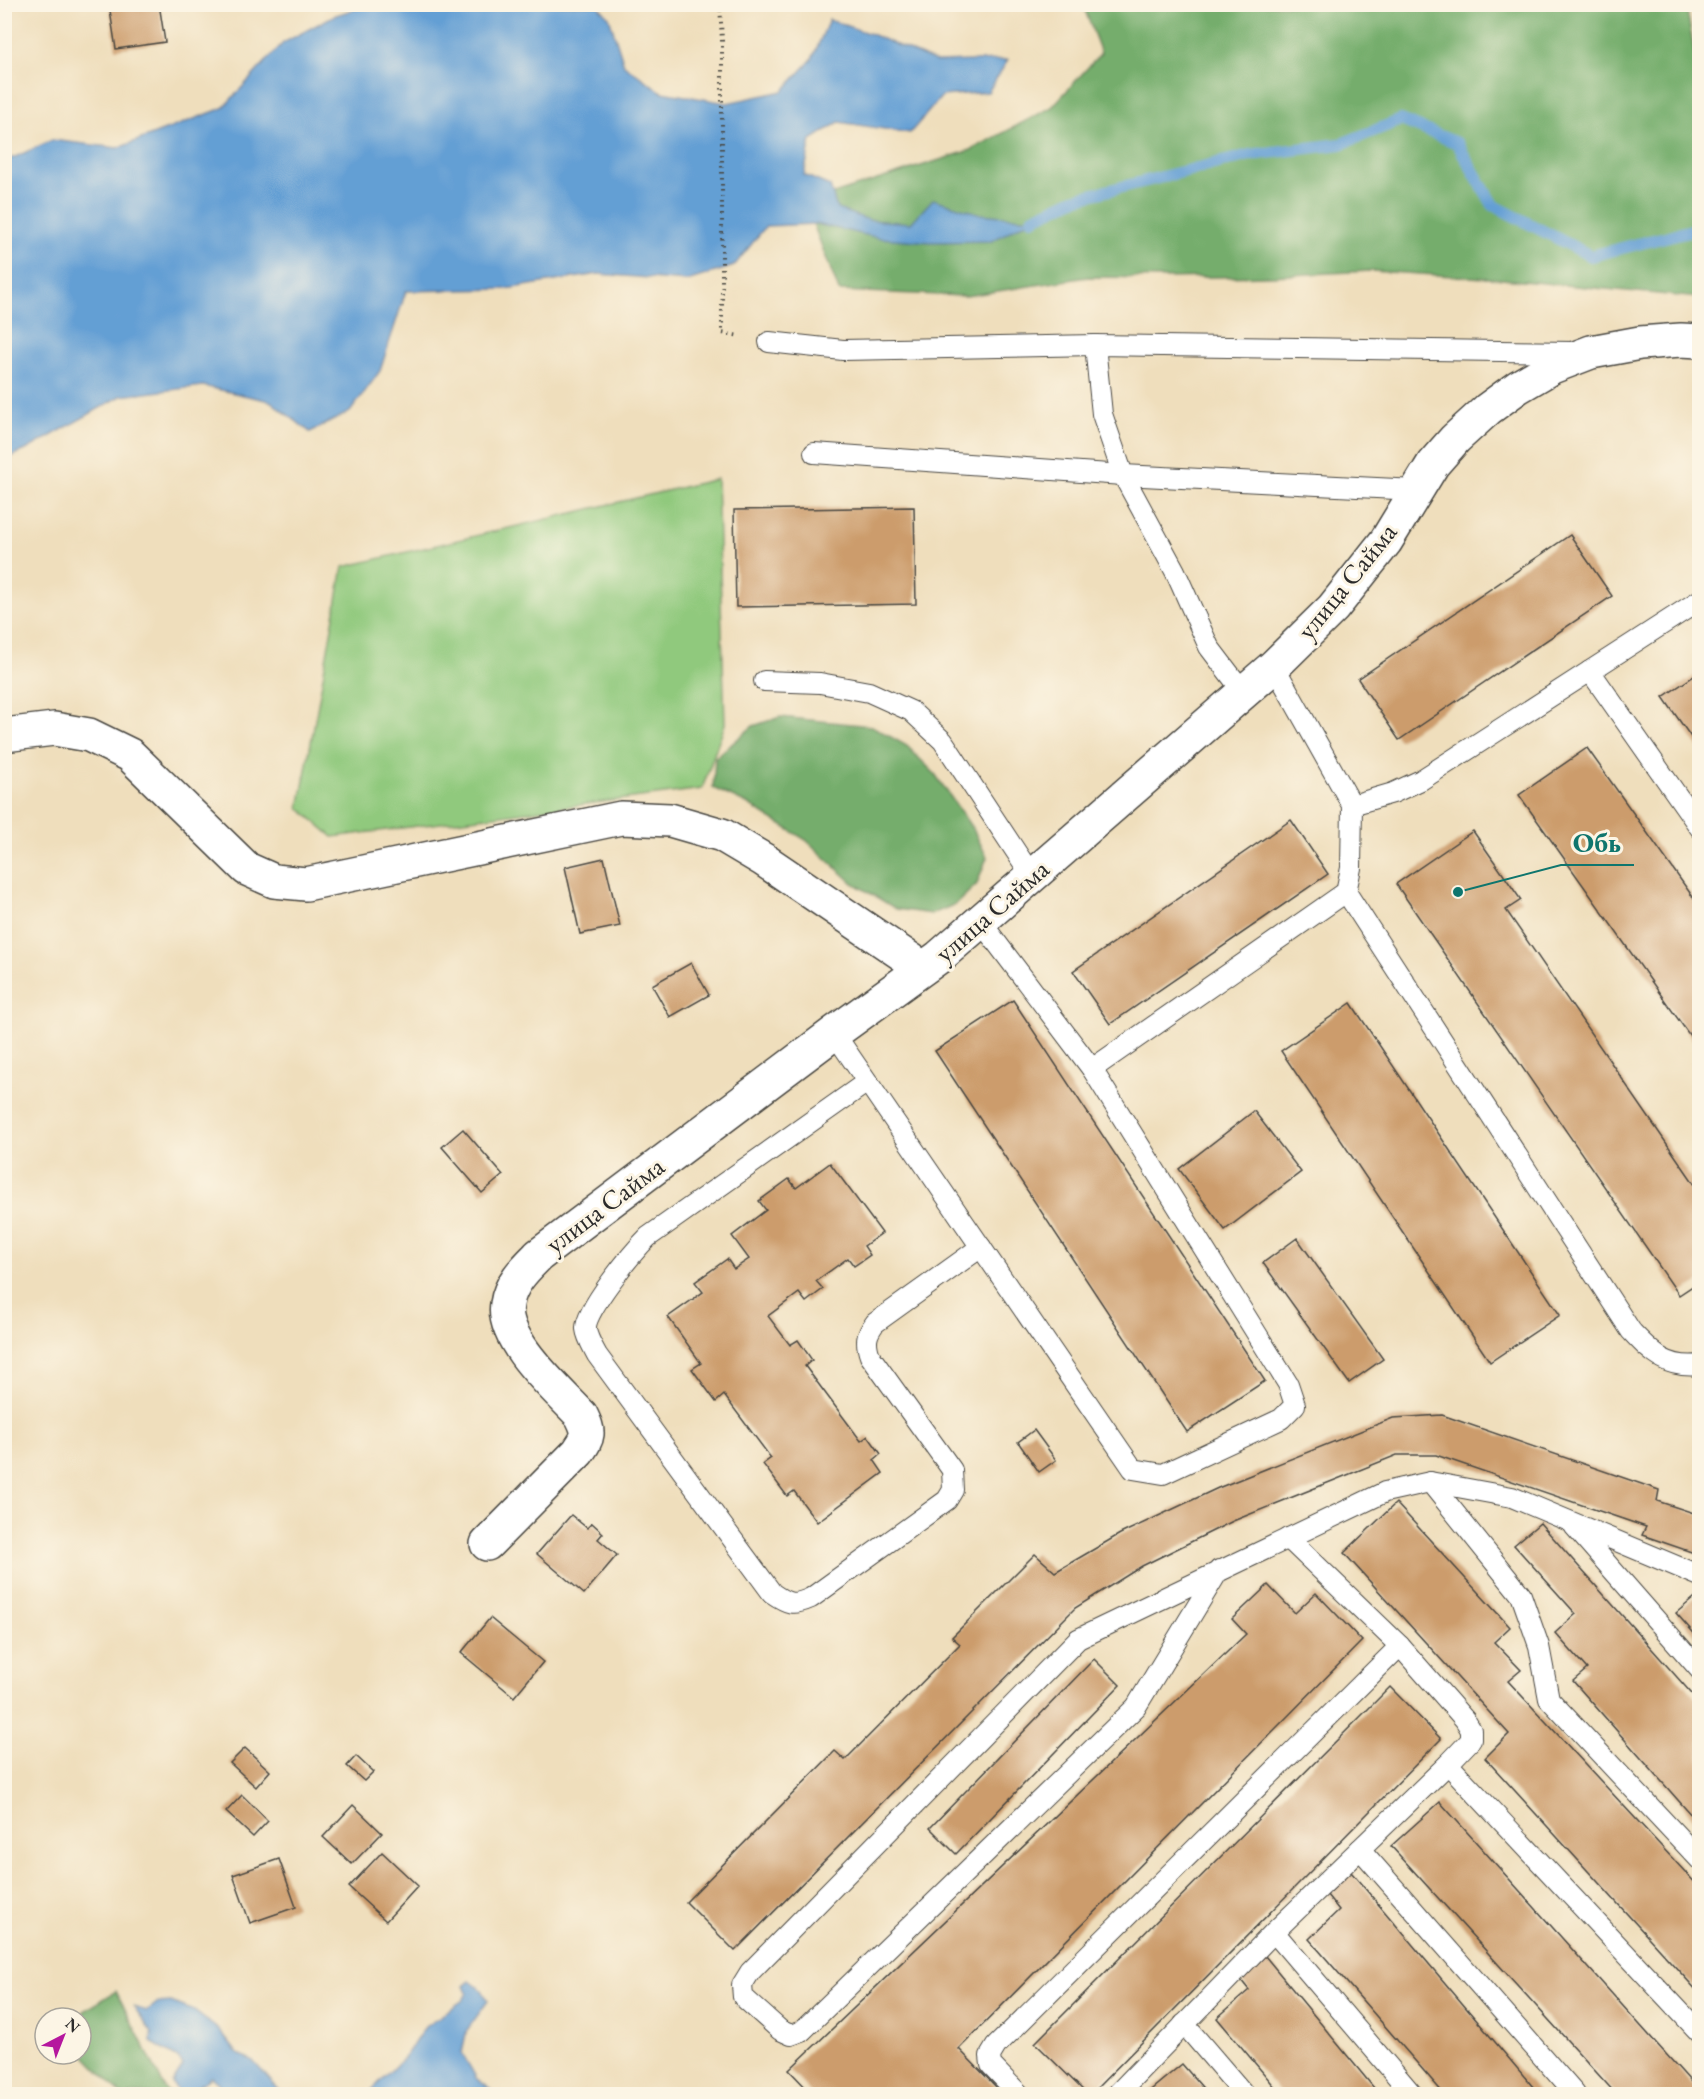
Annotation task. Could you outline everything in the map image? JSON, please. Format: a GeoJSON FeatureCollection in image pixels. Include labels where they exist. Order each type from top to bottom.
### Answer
{"type":"FeatureCollection","features":[{"type":"Feature","properties":{"kind":"street","name":"улица Сайма"},"geometry":{"type":"LineString","coordinates":[[487,1544],[578,1452],[588,1438],[587,1426],[581,1415],[518,1345],[508,1328],[506,1305],[512,1288],[521,1273],[539,1255],[924,968],[981,922],[1244,693],[1333,608],[1386,541],[1433,464],[1455,438],[1488,409],[1518,387],[1552,367],[1591,352],[1640,343],[1700,341]]}},
{"type":"Feature","properties":{"kind":"street"},"geometry":{"type":"LineString","coordinates":[[4,735],[54,729],[89,735],[130,755],[247,869],[274,881],[306,884],[621,818],[670,820],[722,835],[764,860],[924,968]]}},
{"type":"Feature","properties":{"kind":"lane"},"geometry":{"type":"LineString","coordinates":[[769,342],[843,350],[1095,345],[1591,352]]}},
{"type":"Feature","properties":{"kind":"lane"},"geometry":{"type":"LineString","coordinates":[[1095,345],[1102,414],[1124,475],[1175,572],[1209,647],[1244,693]]}},
{"type":"Feature","properties":{"kind":"lane"},"geometry":{"type":"LineString","coordinates":[[814,453],[1124,475],[1416,490]]}},
{"type":"Feature","properties":{"kind":"lane"},"geometry":{"type":"LineString","coordinates":[[1352,805],[1393,793],[1421,780],[1700,600]]}},
{"type":"Feature","properties":{"kind":"lane"},"geometry":{"type":"LineString","coordinates":[[1092,1069],[1346,892],[1351,867],[1352,805],[1274,666]]}},
{"type":"Feature","properties":{"kind":"lane"},"geometry":{"type":"LineString","coordinates":[[1590,671],[1700,828]]}},
{"type":"Feature","properties":{"kind":"lane"},"geometry":{"type":"LineString","coordinates":[[764,681],[820,683],[870,693],[911,711],[943,741],[1032,876]]}},
{"type":"Feature","properties":{"kind":"lane"},"geometry":{"type":"LineString","coordinates":[[1346,892],[1631,1331],[1654,1355],[1684,1367],[1700,1365]]}},
{"type":"Feature","properties":{"kind":"lane"},"geometry":{"type":"LineString","coordinates":[[834,1033],[1133,1468],[1163,1474],[1281,1419],[1295,1405],[1288,1384],[1092,1069],[981,922]]}},
{"type":"Feature","properties":{"kind":"lane"},"geometry":{"type":"LineString","coordinates":[[867,1082],[648,1237],[630,1256],[590,1313],[585,1328],[597,1355],[772,1593],[786,1603],[798,1604],[812,1598],[946,1500],[953,1490],[952,1470],[870,1356],[866,1345],[868,1333],[875,1323],[981,1247]]}},
{"type":"Feature","properties":{"kind":"lane"},"geometry":{"type":"LineString","coordinates":[[1430,1482],[1521,1595],[1539,1646],[1550,1699],[1700,1860]]}},
{"type":"Feature","properties":{"kind":"lane"},"geometry":{"type":"LineString","coordinates":[[1219,1570],[1136,1707],[802,2031],[791,2035],[780,2030],[743,1997],[742,1985],[750,1972],[1078,1640],[1219,1570],[1385,1492],[1430,1482],[1512,1497],[1700,1576]]}},
{"type":"Feature","properties":{"kind":"lane"},"geometry":{"type":"LineString","coordinates":[[1570,1522],[1700,1670]]}},
{"type":"Feature","properties":{"kind":"lane"},"geometry":{"type":"LineString","coordinates":[[1117,2094],[1274,1932],[1471,1740],[1471,1731],[1465,1720],[1400,1646],[1288,1538]]}},
{"type":"Feature","properties":{"kind":"lane"},"geometry":{"type":"LineString","coordinates":[[1019,2094],[991,2064],[990,2056],[996,2046],[1400,1646]]}},
{"type":"Feature","properties":{"kind":"lane"},"geometry":{"type":"LineString","coordinates":[[1448,1764],[1700,2033]]}},
{"type":"Feature","properties":{"kind":"lane"},"geometry":{"type":"LineString","coordinates":[[1360,1849],[1575,2094]]}},
{"type":"Feature","properties":{"kind":"lane"},"geometry":{"type":"LineString","coordinates":[[1274,1932],[1412,2094]]}},
{"type":"Feature","properties":{"kind":"lane"},"geometry":{"type":"LineString","coordinates":[[1184,2024],[1244,2094]]}},
{"type":"Feature","properties":{"kind":"path"},"geometry":{"type":"LineString","coordinates":[[720,4],[722,333]]}},
{"type":"Feature","properties":{"kind":"green space"},"geometry":{"type":"Polygon","coordinates":[[[1083,5],[1686,5],[1699,78],[1699,298],[1502,279],[1371,271],[1270,276],[1088,277],[966,296],[839,291],[805,203],[971,150],[1052,107],[1101,53],[1083,5]]]}},
{"type":"Feature","properties":{"kind":"green space"},"geometry":{"type":"Polygon","coordinates":[[[717,479],[725,724],[702,789],[333,837],[299,808],[343,567],[717,479]]]}},
{"type":"Feature","properties":{"kind":"green space"},"geometry":{"type":"Polygon","coordinates":[[[780,717],[872,726],[907,746],[935,774],[974,831],[987,857],[977,884],[956,904],[932,914],[896,909],[853,883],[806,840],[747,804],[713,788],[715,758],[753,726],[780,717]]]}},
{"type":"Feature","properties":{"kind":"green space"},"geometry":{"type":"Polygon","coordinates":[[[116,1991],[166,2090],[171,2094],[121,2094],[93,2065],[92,2006],[116,1991]]]}},
{"type":"Feature","properties":{"kind":"water"},"geometry":{"type":"Polygon","coordinates":[[[368,5],[432,5],[458,11],[502,5],[597,5],[609,17],[624,65],[662,92],[727,103],[783,91],[812,59],[829,20],[871,34],[936,62],[1008,60],[988,92],[942,96],[910,133],[839,122],[811,140],[804,175],[830,186],[837,209],[869,220],[911,223],[933,199],[981,214],[1032,219],[992,241],[931,242],[880,238],[816,224],[766,226],[734,266],[687,281],[598,274],[506,289],[406,291],[380,371],[350,412],[310,432],[270,401],[203,386],[121,396],[26,450],[5,459],[5,158],[13,158],[52,140],[118,148],[223,108],[283,43],[333,16],[368,5]]]}},
{"type":"Feature","properties":{"kind":"water"},"geometry":{"type":"Polygon","coordinates":[[[470,1981],[482,1990],[488,2001],[467,2030],[462,2053],[477,2079],[494,2094],[368,2094],[406,2055],[425,2027],[463,2000],[467,1993],[464,1986],[470,1981]]]}},
{"type":"Feature","properties":{"kind":"water"},"geometry":{"type":"Polygon","coordinates":[[[171,2002],[194,2011],[219,2030],[238,2054],[252,2060],[281,2094],[217,2094],[219,2084],[211,2077],[188,2094],[178,2092],[172,2083],[183,2066],[178,2058],[151,2042],[152,2033],[134,2007],[147,2011],[157,2003],[171,2002]]]}},
{"type":"Feature","properties":{"kind":"building"},"geometry":{"type":"Polygon","coordinates":[[[109,4],[159,4],[165,42],[116,49],[109,4]]]}},
{"type":"Feature","properties":{"kind":"building"},"geometry":{"type":"Polygon","coordinates":[[[914,507],[916,604],[736,607],[734,510],[914,507]]]}},
{"type":"Feature","properties":{"kind":"building"},"geometry":{"type":"Polygon","coordinates":[[[1570,535],[1612,596],[1399,740],[1358,679],[1570,535]]]}},
{"type":"Feature","properties":{"kind":"building"},"geometry":{"type":"Polygon","coordinates":[[[1700,672],[1700,750],[1663,697],[1700,672]]]}},
{"type":"Feature","properties":{"kind":"building"},"geometry":{"type":"Polygon","coordinates":[[[1587,748],[1700,907],[1700,1050],[1519,795],[1587,748]]]}},
{"type":"Feature","properties":{"kind":"building"},"geometry":{"type":"Polygon","coordinates":[[[1291,820],[1328,874],[1110,1024],[1073,971],[1291,820]]]}},
{"type":"Feature","properties":{"kind":"building"},"geometry":{"type":"Polygon","coordinates":[[[1473,831],[1521,900],[1506,910],[1700,1192],[1700,1281],[1679,1295],[1396,884],[1473,831]]]}},
{"type":"Feature","properties":{"kind":"building"},"geometry":{"type":"Polygon","coordinates":[[[604,858],[620,926],[580,934],[565,867],[604,858]]]}},
{"type":"Feature","properties":{"kind":"building"},"geometry":{"type":"Polygon","coordinates":[[[691,963],[709,995],[670,1017],[652,985],[691,963]]]}},
{"type":"Feature","properties":{"kind":"building"},"geometry":{"type":"Polygon","coordinates":[[[1013,1000],[1265,1381],[1187,1432],[935,1051],[1013,1000]]]}},
{"type":"Feature","properties":{"kind":"building"},"geometry":{"type":"Polygon","coordinates":[[[1351,1003],[1560,1315],[1490,1362],[1281,1051],[1351,1003]]]}},
{"type":"Feature","properties":{"kind":"building"},"geometry":{"type":"Polygon","coordinates":[[[1254,1111],[1301,1172],[1225,1230],[1179,1169],[1254,1111]]]}},
{"type":"Feature","properties":{"kind":"building"},"geometry":{"type":"Polygon","coordinates":[[[463,1129],[503,1175],[482,1193],[442,1147],[463,1129]]]}},
{"type":"Feature","properties":{"kind":"building"},"geometry":{"type":"Polygon","coordinates":[[[830,1163],[882,1233],[864,1246],[870,1255],[854,1266],[848,1258],[816,1281],[823,1289],[806,1302],[799,1293],[768,1316],[790,1345],[798,1340],[812,1360],[805,1366],[861,1441],[868,1436],[881,1454],[874,1460],[883,1473],[817,1522],[794,1491],[787,1496],[763,1464],[771,1458],[724,1395],[716,1402],[692,1369],[701,1363],[668,1317],[703,1292],[695,1282],[727,1259],[734,1269],[749,1259],[732,1236],[766,1210],[759,1201],[789,1179],[796,1188],[830,1163]]]}},
{"type":"Feature","properties":{"kind":"building"},"geometry":{"type":"Polygon","coordinates":[[[1297,1238],[1383,1359],[1349,1383],[1263,1263],[1297,1238]]]}},
{"type":"Feature","properties":{"kind":"building"},"geometry":{"type":"Polygon","coordinates":[[[1442,1415],[1659,1490],[1657,1501],[1700,1515],[1700,1555],[1642,1535],[1646,1527],[1436,1455],[1397,1455],[1233,1521],[1142,1566],[1075,1608],[735,1951],[686,1902],[835,1751],[845,1760],[960,1644],[952,1637],[1035,1554],[1055,1572],[1120,1534],[1218,1488],[1393,1418],[1442,1415]]]}},
{"type":"Feature","properties":{"kind":"building"},"geometry":{"type":"Polygon","coordinates":[[[1034,1430],[1056,1460],[1039,1472],[1018,1442],[1034,1430]]]}},
{"type":"Feature","properties":{"kind":"building"},"geometry":{"type":"Polygon","coordinates":[[[1396,1503],[1510,1627],[1494,1642],[1521,1670],[1508,1681],[1700,1888],[1700,1994],[1485,1758],[1509,1734],[1344,1553],[1396,1503]]]}},
{"type":"Feature","properties":{"kind":"building"},"geometry":{"type":"Polygon","coordinates":[[[571,1515],[587,1528],[592,1523],[603,1533],[598,1539],[617,1555],[584,1594],[537,1554],[571,1515]]]}},
{"type":"Feature","properties":{"kind":"building"},"geometry":{"type":"Polygon","coordinates":[[[1540,1523],[1700,1703],[1700,1825],[1573,1681],[1587,1669],[1555,1633],[1576,1614],[1514,1545],[1540,1523]]]}},
{"type":"Feature","properties":{"kind":"building"},"geometry":{"type":"Polygon","coordinates":[[[1268,1585],[1295,1613],[1316,1593],[1362,1641],[959,2049],[1003,2094],[881,2094],[879,2092],[876,2094],[812,2094],[789,2070],[1246,1634],[1232,1619],[1268,1585]]]}},
{"type":"Feature","properties":{"kind":"building"},"geometry":{"type":"Polygon","coordinates":[[[1700,1593],[1700,1640],[1676,1613],[1700,1593]]]}},
{"type":"Feature","properties":{"kind":"building"},"geometry":{"type":"Polygon","coordinates":[[[490,1618],[543,1662],[514,1697],[461,1653],[490,1618]]]}},
{"type":"Feature","properties":{"kind":"building"},"geometry":{"type":"Polygon","coordinates":[[[1094,1659],[1120,1685],[956,1854],[930,1828],[1094,1659]]]}},
{"type":"Feature","properties":{"kind":"building"},"geometry":{"type":"Polygon","coordinates":[[[1390,1687],[1441,1739],[1091,2094],[1087,2094],[1035,2043],[1390,1687]]]}},
{"type":"Feature","properties":{"kind":"building"},"geometry":{"type":"Polygon","coordinates":[[[245,1748],[270,1771],[256,1787],[230,1763],[245,1748]]]}},
{"type":"Feature","properties":{"kind":"building"},"geometry":{"type":"Polygon","coordinates":[[[356,1756],[373,1772],[364,1781],[347,1766],[356,1756]]]}},
{"type":"Feature","properties":{"kind":"building"},"geometry":{"type":"Polygon","coordinates":[[[242,1795],[268,1821],[253,1837],[226,1812],[242,1795]]]}},
{"type":"Feature","properties":{"kind":"building"},"geometry":{"type":"Polygon","coordinates":[[[1440,1802],[1700,2094],[1616,2094],[1391,1846],[1440,1802]]]}},
{"type":"Feature","properties":{"kind":"building"},"geometry":{"type":"Polygon","coordinates":[[[353,1805],[382,1833],[352,1864],[323,1837],[353,1805]]]}},
{"type":"Feature","properties":{"kind":"building"},"geometry":{"type":"Polygon","coordinates":[[[382,1852],[418,1886],[386,1921],[349,1887],[382,1852]]]}},
{"type":"Feature","properties":{"kind":"building"},"geometry":{"type":"Polygon","coordinates":[[[279,1859],[296,1907],[250,1923],[233,1875],[279,1859]]]}},
{"type":"Feature","properties":{"kind":"building"},"geometry":{"type":"Polygon","coordinates":[[[1351,1872],[1539,2094],[1444,2094],[1309,1939],[1339,1910],[1327,1895],[1351,1872]]]}},
{"type":"Feature","properties":{"kind":"building"},"geometry":{"type":"Polygon","coordinates":[[[1265,1956],[1379,2094],[1281,2094],[1217,2018],[1249,1990],[1240,1979],[1265,1956]]]}},
{"type":"Feature","properties":{"kind":"building"},"geometry":{"type":"Polygon","coordinates":[[[1182,2064],[1208,2094],[1146,2094],[1182,2064]]]}},
{"type":"Feature","properties":{"kind":"waterway"},"geometry":{"type":"LineString","coordinates":[[1032,219],[1074,199],[1250,155],[1341,144],[1401,120],[1457,143],[1493,205],[1591,256],[1700,228]]}},
{"type":"Feature","properties":{"kind":"place","name":"Обь"},"geometry":{"type":"Point","coordinates":[1458,892]}}]}
